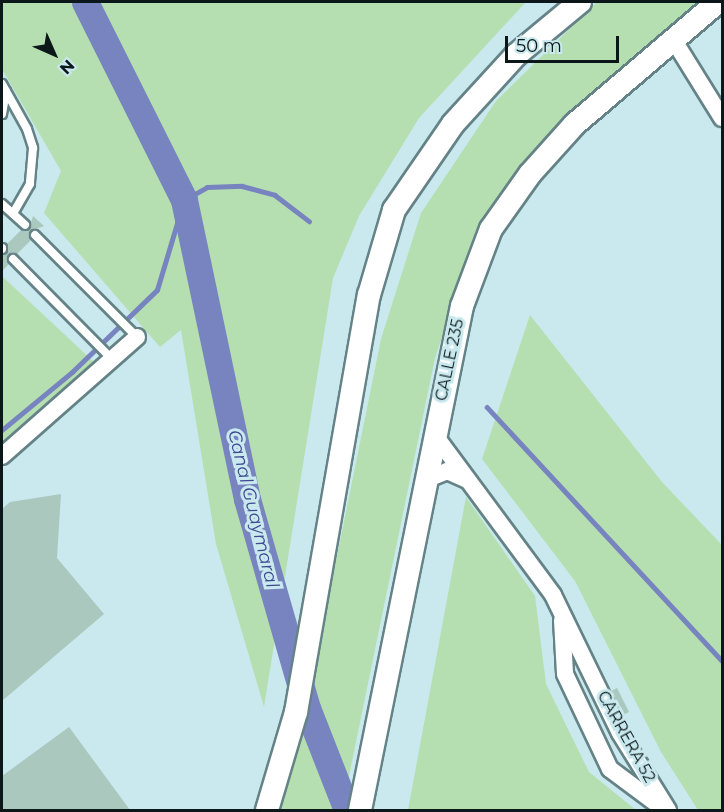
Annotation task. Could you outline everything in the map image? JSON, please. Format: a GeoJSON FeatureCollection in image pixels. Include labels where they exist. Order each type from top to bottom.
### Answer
{"type":"FeatureCollection","features":[{"type":"Feature","properties":{"kind":"main road"},"geometry":{"type":"LineString","coordinates":[[267,810],[296,712],[369,295],[394,210],[453,124],[516,55],[580,2]]}},
{"type":"Feature","properties":{"kind":"main road","name":"CALLE 235"},"geometry":{"type":"LineString","coordinates":[[360,810],[434,434],[462,306],[491,229],[530,174],[575,124],[718,2]]}},
{"type":"Feature","properties":{"kind":"street"},"geometry":{"type":"LineString","coordinates":[[673,39],[723,118]]}},
{"type":"Feature","properties":{"kind":"street"},"geometry":{"type":"LineString","coordinates":[[2,456],[138,337]]}},
{"type":"Feature","properties":{"kind":"street","name":"CARRERA 52"},"geometry":{"type":"LineString","coordinates":[[434,434],[562,613],[620,733],[667,810]]}},
{"type":"Feature","properties":{"kind":"street"},"geometry":{"type":"LineString","coordinates":[[425,480],[447,471],[471,483]]}},
{"type":"Feature","properties":{"kind":"street","name":"CARRERA 52"},"geometry":{"type":"LineString","coordinates":[[562,613],[565,674],[610,769],[667,810]]}},
{"type":"Feature","properties":{"kind":"street","name":"CARRERA 52"},"geometry":{"type":"LineString","coordinates":[[565,674],[573,681],[581,681],[587,674],[586,663]]}},
{"type":"Feature","properties":{"kind":"lane"},"geometry":{"type":"LineString","coordinates":[[2,114],[4,87]]}},
{"type":"Feature","properties":{"kind":"lane"},"geometry":{"type":"LineString","coordinates":[[4,87],[27,129],[34,169],[13,213]]}},
{"type":"Feature","properties":{"kind":"lane"},"geometry":{"type":"LineString","coordinates":[[2,204],[25,225]]}},
{"type":"Feature","properties":{"kind":"lane"},"geometry":{"type":"LineString","coordinates":[[36,235],[138,337]]}},
{"type":"Feature","properties":{"kind":"lane"},"geometry":{"type":"LineString","coordinates":[[13,259],[112,359]]}},
{"type":"Feature","properties":{"kind":"green space"},"geometry":{"type":"Polygon","coordinates":[[[2,2],[526,2],[419,118],[359,216],[333,278],[264,707],[216,544],[181,330],[160,347],[44,213],[61,171],[2,69],[2,2]]]}},
{"type":"Feature","properties":{"kind":"green space"},"geometry":{"type":"Polygon","coordinates":[[[597,2],[702,2],[551,137],[478,230],[435,358],[342,810],[278,810],[303,724],[381,339],[421,213],[496,101],[597,2]]]}},
{"type":"Feature","properties":{"kind":"green space"},"geometry":{"type":"Polygon","coordinates":[[[2,276],[95,363],[2,443],[2,276]]]}},
{"type":"Feature","properties":{"kind":"green space"},"geometry":{"type":"Polygon","coordinates":[[[530,315],[662,482],[722,545],[722,810],[698,810],[661,752],[575,581],[482,459],[530,315]]]}},
{"type":"Feature","properties":{"kind":"green space"},"geometry":{"type":"Polygon","coordinates":[[[466,497],[535,596],[546,684],[589,772],[636,810],[408,810],[466,497]]]}},
{"type":"Feature","properties":{"kind":"building"},"geometry":{"type":"Polygon","coordinates":[[[33,216],[44,226],[30,231],[31,240],[17,254],[8,255],[9,264],[2,271],[2,255],[8,252],[7,244],[21,230],[29,230],[33,216]]]}},
{"type":"Feature","properties":{"kind":"building"},"geometry":{"type":"Polygon","coordinates":[[[61,494],[57,558],[104,614],[2,701],[2,509],[10,502],[61,494]]]}},
{"type":"Feature","properties":{"kind":"building"},"geometry":{"type":"Polygon","coordinates":[[[617,688],[629,712],[623,715],[611,691],[617,688]]]}},
{"type":"Feature","properties":{"kind":"building"},"geometry":{"type":"Polygon","coordinates":[[[69,727],[130,810],[2,810],[2,776],[69,727]]]}},
{"type":"Feature","properties":{"kind":"waterway","name":"Canal Guaymaral"},"geometry":{"type":"LineString","coordinates":[[85,2],[184,200],[247,499],[307,708],[347,810]]}},
{"type":"Feature","properties":{"kind":"waterway"},"geometry":{"type":"LineString","coordinates":[[2,430],[72,372],[157,290],[184,200],[207,187],[242,186],[275,195],[309,221]]}},
{"type":"Feature","properties":{"kind":"waterway","name":"Canal Guaymaral"},"geometry":{"type":"LineString","coordinates":[[487,407],[722,661]]}}]}
